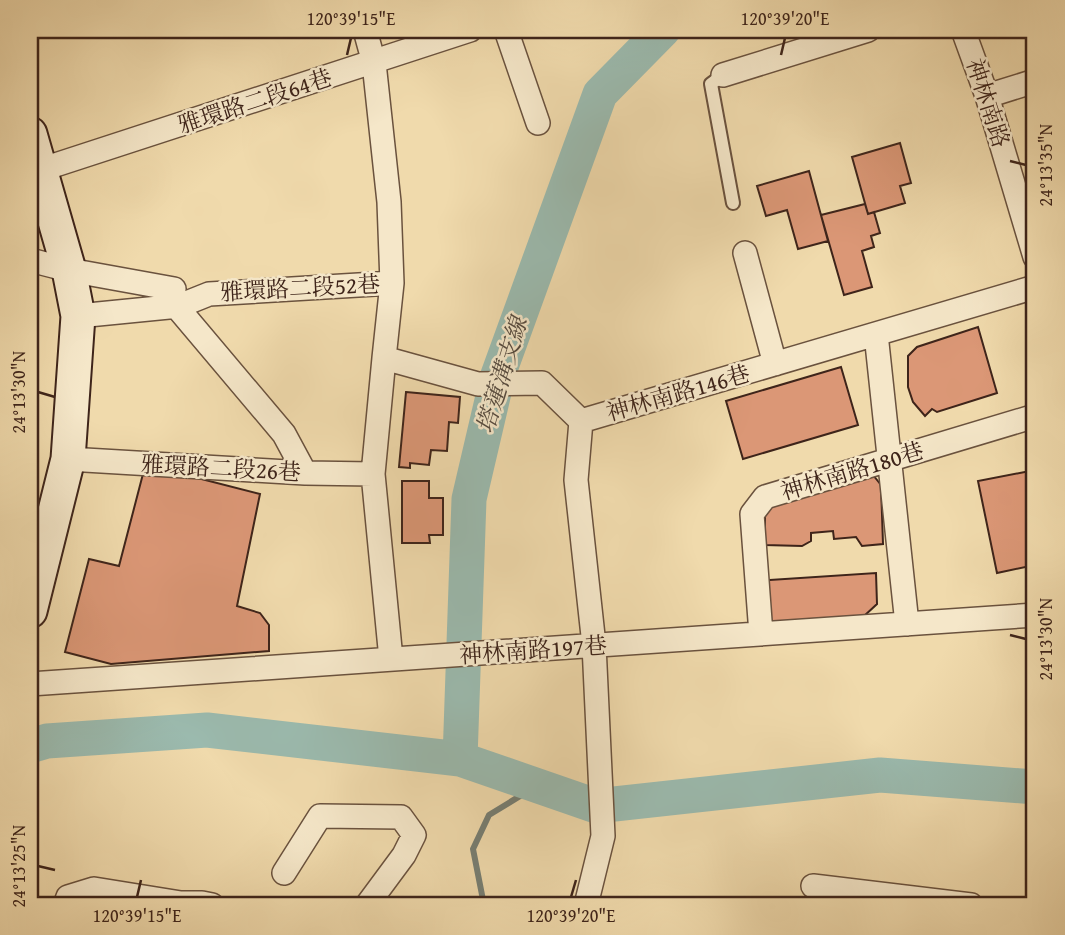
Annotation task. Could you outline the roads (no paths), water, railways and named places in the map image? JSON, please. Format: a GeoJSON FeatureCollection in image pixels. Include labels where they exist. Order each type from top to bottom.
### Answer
{"type":"FeatureCollection","features":[{"type":"Feature","properties":{"kind":"street"},"geometry":{"type":"LineString","coordinates":[[365,30],[374,63],[389,202],[392,283],[373,474],[391,659]]}},
{"type":"Feature","properties":{"kind":"street","name":"雅環路二段64巷"},"geometry":{"type":"LineString","coordinates":[[40,170],[470,30]]}},
{"type":"Feature","properties":{"kind":"street"},"geometry":{"type":"LineString","coordinates":[[506,30],[538,123]]}},
{"type":"Feature","properties":{"kind":"street"},"geometry":{"type":"LineString","coordinates":[[723,75],[868,30]]}},
{"type":"Feature","properties":{"kind":"street","name":"神林南路"},"geometry":{"type":"LineString","coordinates":[[963,30],[987,96],[1035,257]]}},
{"type":"Feature","properties":{"kind":"street"},"geometry":{"type":"LineString","coordinates":[[987,96],[1035,81]]}},
{"type":"Feature","properties":{"kind":"street"},"geometry":{"type":"LineString","coordinates":[[30,134],[69,270],[78,316],[68,459],[30,611]]}},
{"type":"Feature","properties":{"kind":"street","name":"神林南路146巷"},"geometry":{"type":"LineString","coordinates":[[745,253],[775,364]]}},
{"type":"Feature","properties":{"kind":"street","name":"雅環路二段52巷"},"geometry":{"type":"LineString","coordinates":[[30,260],[69,270],[209,294],[392,283]]}},
{"type":"Feature","properties":{"kind":"street","name":"雅環路二段52巷"},"geometry":{"type":"LineString","coordinates":[[160,287],[179,306],[284,433],[305,473]]}},
{"type":"Feature","properties":{"kind":"street","name":"神林南路146巷"},"geometry":{"type":"LineString","coordinates":[[581,421],[1035,287]]}},
{"type":"Feature","properties":{"kind":"street","name":"雅環路二段52巷"},"geometry":{"type":"LineString","coordinates":[[78,316],[179,306],[209,294]]}},
{"type":"Feature","properties":{"kind":"street"},"geometry":{"type":"LineString","coordinates":[[876,334],[907,624]]}},
{"type":"Feature","properties":{"kind":"street","name":"神林南路146巷"},"geometry":{"type":"LineString","coordinates":[[384,358],[478,384],[542,383],[581,421]]}},
{"type":"Feature","properties":{"kind":"street","name":"神林南路180巷"},"geometry":{"type":"LineString","coordinates":[[761,634],[752,514],[765,497],[1035,416]]}},
{"type":"Feature","properties":{"kind":"street","name":"神林南路146巷"},"geometry":{"type":"LineString","coordinates":[[581,421],[576,480],[594,645],[603,836],[586,905]]}},
{"type":"Feature","properties":{"kind":"street","name":"雅環路二段26巷"},"geometry":{"type":"LineString","coordinates":[[68,459],[305,473],[373,474]]}},
{"type":"Feature","properties":{"kind":"street","name":"神林南路197巷"},"geometry":{"type":"LineString","coordinates":[[30,684],[1035,615]]}},
{"type":"Feature","properties":{"kind":"street"},"geometry":{"type":"LineString","coordinates":[[284,873],[320,816],[401,817],[414,835],[404,855],[367,905]]}},
{"type":"Feature","properties":{"kind":"street"},"geometry":{"type":"LineString","coordinates":[[813,886],[971,905]]}},
{"type":"Feature","properties":{"kind":"street"},"geometry":{"type":"LineString","coordinates":[[65,905],[68,897],[94,889],[181,903],[212,905]]}},
{"type":"Feature","properties":{"kind":"lane"},"geometry":{"type":"LineString","coordinates":[[723,75],[711,83],[733,203]]}},
{"type":"Feature","properties":{"kind":"waterway","name":"塔蓮溝支線"},"geometry":{"type":"LineString","coordinates":[[460,759],[469,499],[498,375],[600,94],[663,30]]}},
{"type":"Feature","properties":{"kind":"waterway"},"geometry":{"type":"LineString","coordinates":[[30,746],[47,741],[207,730],[460,759],[596,806],[880,775],[1035,787]]}},
{"type":"Feature","properties":{"kind":"waterway"},"geometry":{"type":"LineString","coordinates":[[484,905],[473,849],[489,815],[538,785]]}}]}
